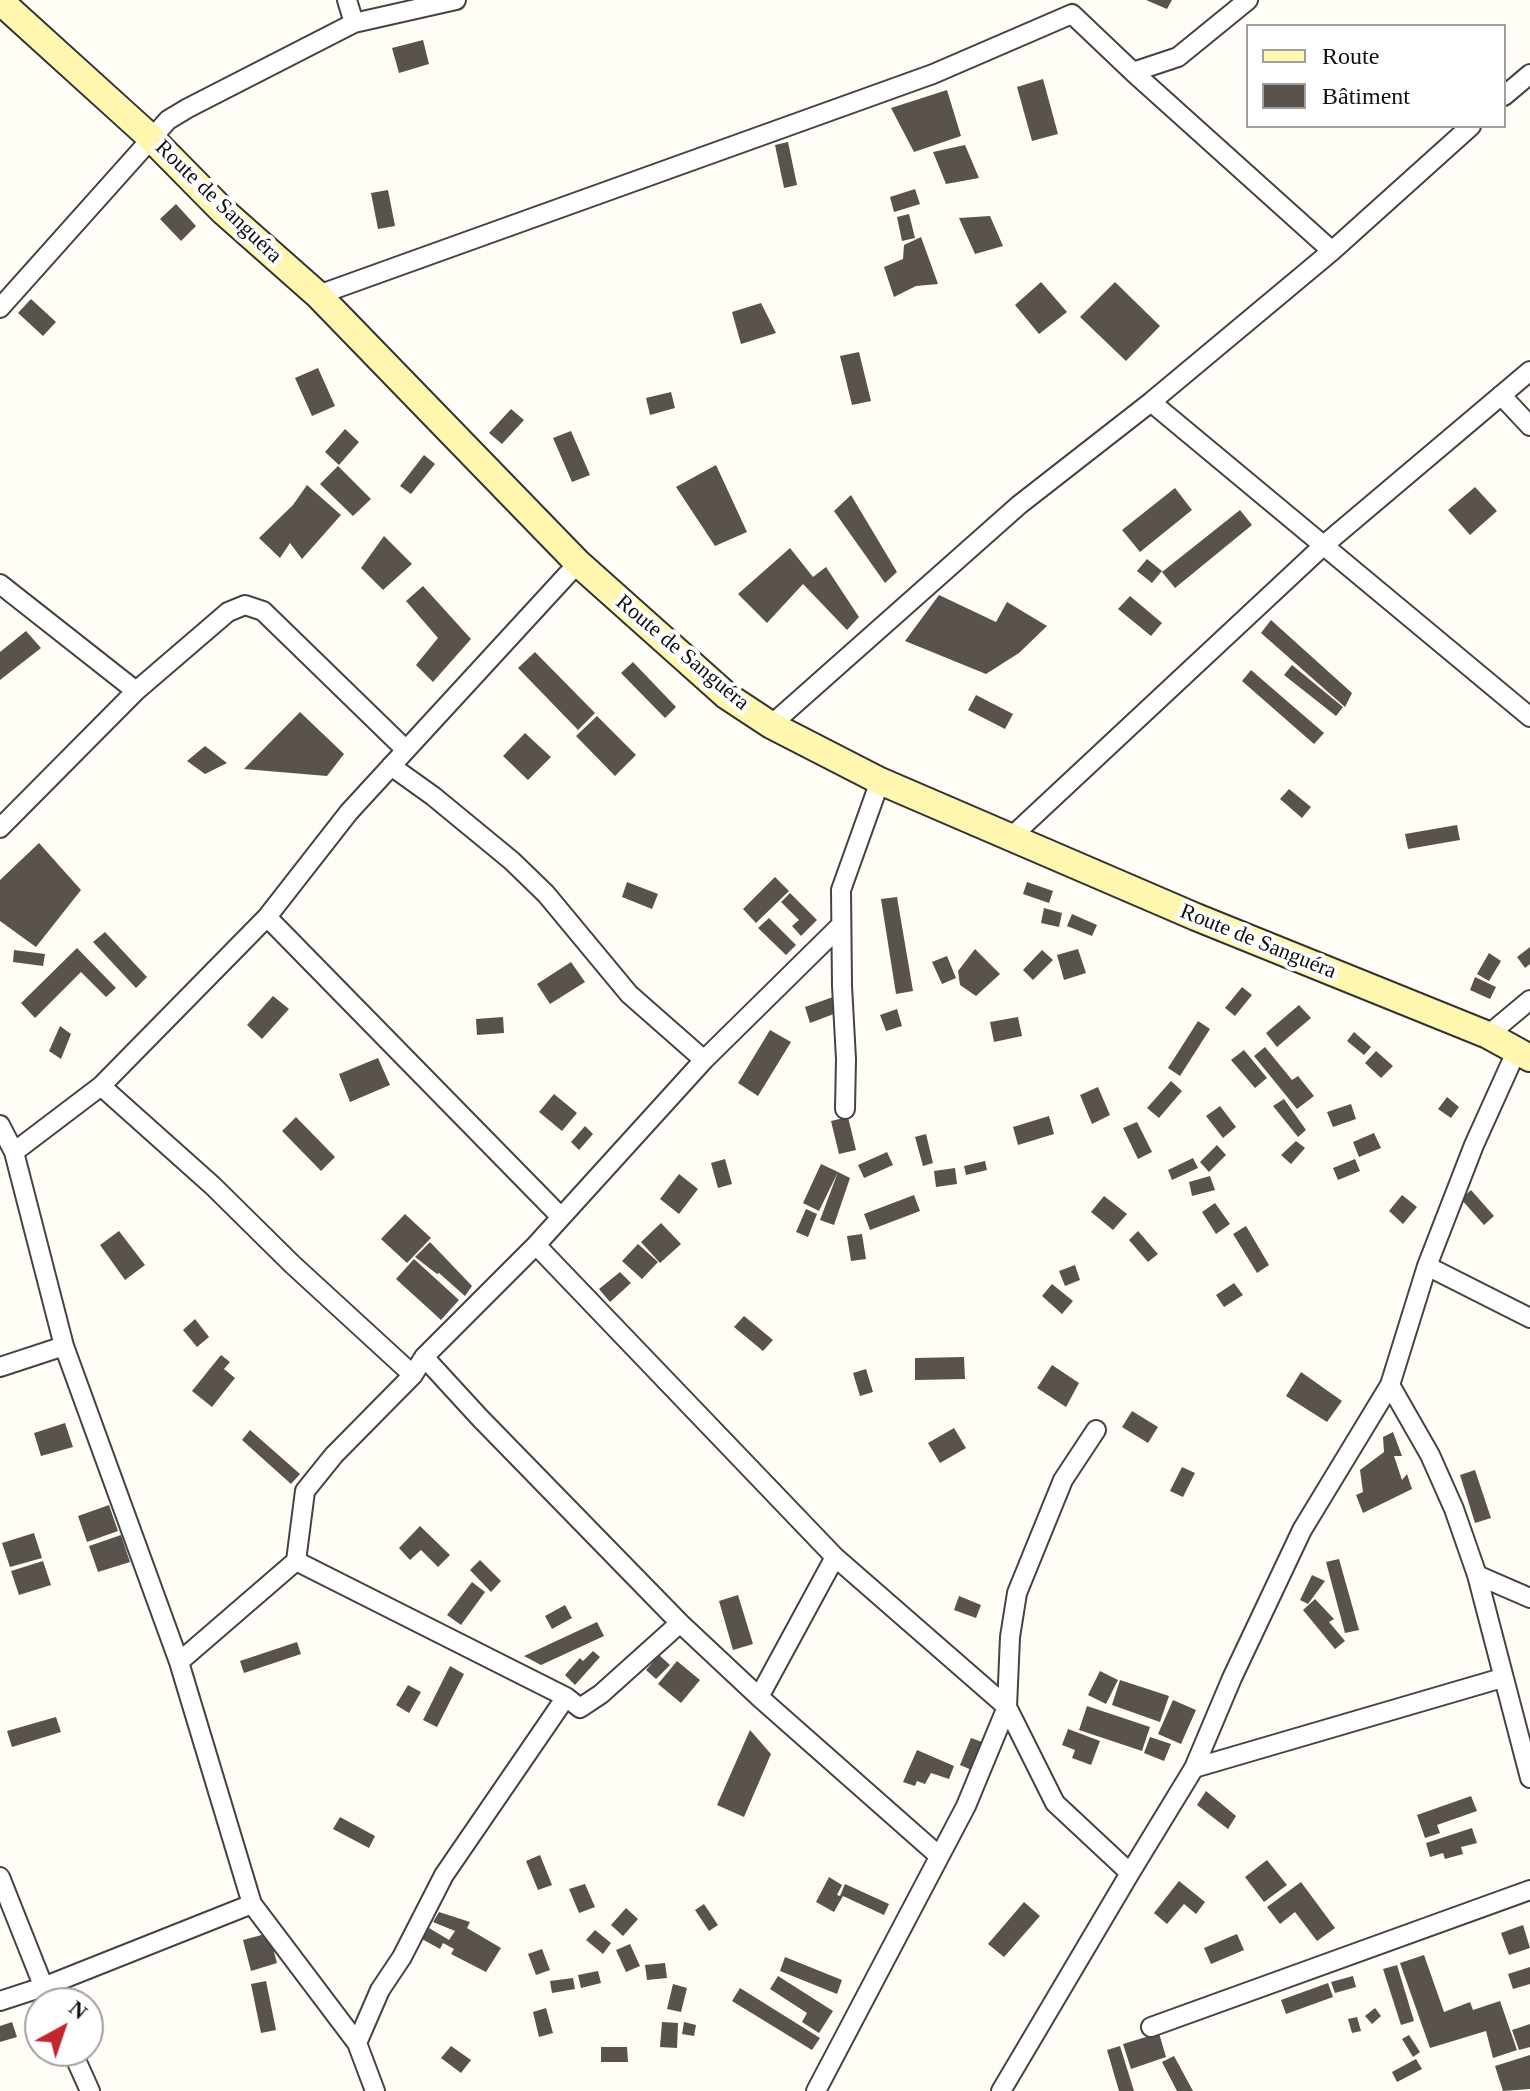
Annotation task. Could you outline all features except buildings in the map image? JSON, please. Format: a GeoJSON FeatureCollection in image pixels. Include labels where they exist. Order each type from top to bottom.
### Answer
{"type":"FeatureCollection","features":[{"type":"Feature","properties":{"kind":"street"},"geometry":{"type":"LineString","coordinates":[[347,0],[354,23]]}},
{"type":"Feature","properties":{"kind":"street"},"geometry":{"type":"LineString","coordinates":[[0,308],[168,120],[354,23],[456,0]]}},
{"type":"Feature","properties":{"kind":"street"},"geometry":{"type":"LineString","coordinates":[[1133,72],[1178,57],[1248,0]]}},
{"type":"Feature","properties":{"kind":"street","name":"Route de Sanguéra"},"geometry":{"type":"LineString","coordinates":[[0,1],[150,137],[223,211],[318,295],[578,563],[727,696],[771,725],[880,781],[1010,838],[1488,1035],[1523,1055]]}},
{"type":"Feature","properties":{"kind":"street"},"geometry":{"type":"LineString","coordinates":[[318,295],[933,74],[1069,7],[1133,72],[1332,251]]}},
{"type":"Feature","properties":{"kind":"street"},"geometry":{"type":"LineString","coordinates":[[1506,94],[1530,74]]}},
{"type":"Feature","properties":{"kind":"street"},"geometry":{"type":"LineString","coordinates":[[771,725],[1019,505],[1151,402],[1332,251],[1469,128]]}},
{"type":"Feature","properties":{"kind":"street"},"geometry":{"type":"LineString","coordinates":[[1010,838],[1324,545],[1530,371]]}},
{"type":"Feature","properties":{"kind":"street"},"geometry":{"type":"LineString","coordinates":[[1501,395],[1530,426]]}},
{"type":"Feature","properties":{"kind":"street"},"geometry":{"type":"LineString","coordinates":[[1151,402],[1530,717]]}},
{"type":"Feature","properties":{"kind":"street"},"geometry":{"type":"LineString","coordinates":[[14,1152],[101,1086],[267,917],[349,812],[578,563]]}},
{"type":"Feature","properties":{"kind":"street"},"geometry":{"type":"LineString","coordinates":[[0,584],[136,691]]}},
{"type":"Feature","properties":{"kind":"street"},"geometry":{"type":"LineString","coordinates":[[0,828],[136,691],[228,612],[245,605],[263,611],[405,749]]}},
{"type":"Feature","properties":{"kind":"street"},"geometry":{"type":"LineString","coordinates":[[391,766],[512,861],[546,894],[629,994],[704,1060]]}},
{"type":"Feature","properties":{"kind":"street"},"geometry":{"type":"LineString","coordinates":[[845,1109],[841,890],[880,781]]}},
{"type":"Feature","properties":{"kind":"street"},"geometry":{"type":"LineString","coordinates":[[267,917],[561,1217]]}},
{"type":"Feature","properties":{"kind":"street"},"geometry":{"type":"LineString","coordinates":[[179,1662],[296,1561],[305,1491],[334,1455],[413,1375],[424,1357],[536,1245],[704,1060],[840,926]]}},
{"type":"Feature","properties":{"kind":"street"},"geometry":{"type":"LineString","coordinates":[[1488,1035],[1530,1000]]}},
{"type":"Feature","properties":{"kind":"street"},"geometry":{"type":"LineString","coordinates":[[1001,2091],[1194,1768],[1232,1678],[1302,1530],[1390,1385],[1427,1266],[1474,1145],[1523,1055]]}},
{"type":"Feature","properties":{"kind":"street"},"geometry":{"type":"LineString","coordinates":[[101,1086],[213,1186],[292,1264],[413,1375]]}},
{"type":"Feature","properties":{"kind":"street"},"geometry":{"type":"LineString","coordinates":[[0,1125],[14,1152],[64,1346],[179,1662],[252,1904],[357,2043],[375,2091]]}},
{"type":"Feature","properties":{"kind":"street"},"geometry":{"type":"LineString","coordinates":[[536,1245],[835,1557],[1007,1707],[1055,1803],[1130,1873]]}},
{"type":"Feature","properties":{"kind":"street"},"geometry":{"type":"LineString","coordinates":[[1427,1266],[1530,1318]]}},
{"type":"Feature","properties":{"kind":"street"},"geometry":{"type":"LineString","coordinates":[[0,1367],[64,1346]]}},
{"type":"Feature","properties":{"kind":"street"},"geometry":{"type":"LineString","coordinates":[[424,1357],[680,1623],[938,1855]]}},
{"type":"Feature","properties":{"kind":"street"},"geometry":{"type":"LineString","coordinates":[[1390,1385],[1442,1480],[1477,1575],[1530,1778]]}},
{"type":"Feature","properties":{"kind":"street"},"geometry":{"type":"LineString","coordinates":[[816,2091],[966,1806],[1007,1707],[1010,1637],[1017,1593],[1063,1480],[1096,1430]]}},
{"type":"Feature","properties":{"kind":"street"},"geometry":{"type":"LineString","coordinates":[[759,1697],[835,1557]]}},
{"type":"Feature","properties":{"kind":"street"},"geometry":{"type":"LineString","coordinates":[[296,1561],[566,1697],[580,1708],[601,1694],[680,1623]]}},
{"type":"Feature","properties":{"kind":"street"},"geometry":{"type":"LineString","coordinates":[[1477,1575],[1530,1598]]}},
{"type":"Feature","properties":{"kind":"street"},"geometry":{"type":"LineString","coordinates":[[1194,1768],[1502,1678]]}},
{"type":"Feature","properties":{"kind":"street"},"geometry":{"type":"LineString","coordinates":[[357,2043],[380,1990],[402,1957],[444,1875],[566,1697]]}},
{"type":"Feature","properties":{"kind":"street"},"geometry":{"type":"LineString","coordinates":[[0,1877],[43,1987]]}},
{"type":"Feature","properties":{"kind":"street"},"geometry":{"type":"LineString","coordinates":[[1151,2027],[1530,1890]]}},
{"type":"Feature","properties":{"kind":"street"},"geometry":{"type":"LineString","coordinates":[[64,1987],[252,1904]]}},
{"type":"Feature","properties":{"kind":"street"},"geometry":{"type":"LineString","coordinates":[[0,2001],[24,1998]]}},
{"type":"Feature","properties":{"kind":"street"},"geometry":{"type":"LineString","coordinates":[[79,2067],[90,2091]]}}]}
